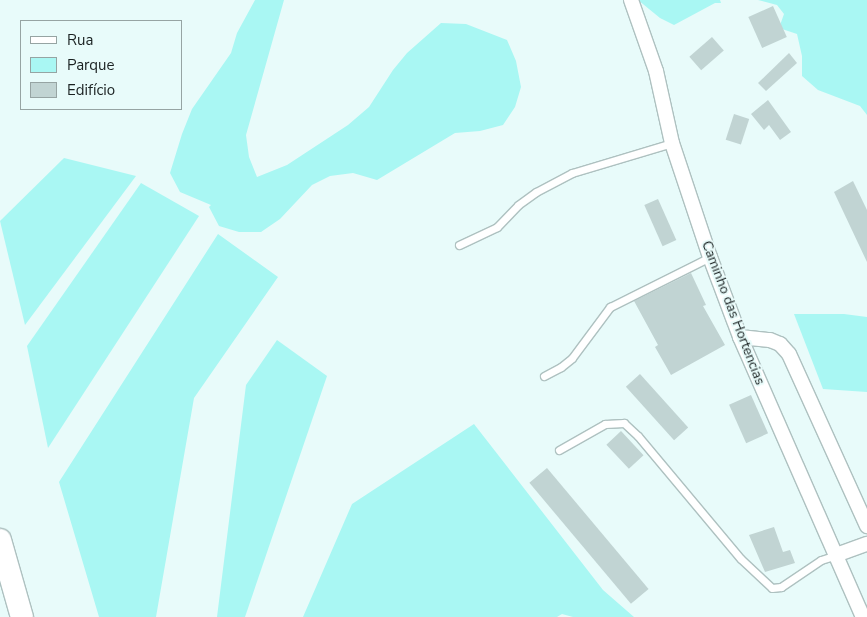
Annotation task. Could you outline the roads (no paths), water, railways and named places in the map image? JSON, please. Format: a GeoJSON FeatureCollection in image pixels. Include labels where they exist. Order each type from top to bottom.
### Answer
{"type":"FeatureCollection","features":[{"type":"Feature","properties":{"kind":"main road"},"geometry":{"type":"LineString","coordinates":[[0,540],[22,617]]}},
{"type":"Feature","properties":{"kind":"street","name":"Caminho das Hortencias"},"geometry":{"type":"LineString","coordinates":[[631,0],[656,71],[672,143],[710,257],[740,337],[863,617]]}},
{"type":"Feature","properties":{"kind":"street"},"geometry":{"type":"LineString","coordinates":[[740,337],[770,340],[780,344],[789,354],[867,526]]}},
{"type":"Feature","properties":{"kind":"street"},"geometry":{"type":"LineString","coordinates":[[836,555],[867,544]]}},
{"type":"Feature","properties":{"kind":"lane"},"geometry":{"type":"LineString","coordinates":[[459,245],[497,227],[524,200],[572,173],[672,143]]}},
{"type":"Feature","properties":{"kind":"lane"},"geometry":{"type":"LineString","coordinates":[[544,376],[572,358],[610,307],[710,257]]}},
{"type":"Feature","properties":{"kind":"lane"},"geometry":{"type":"LineString","coordinates":[[559,450],[605,424],[624,424],[638,436],[741,560],[772,588],[781,587],[821,560],[836,555]]}}]}
